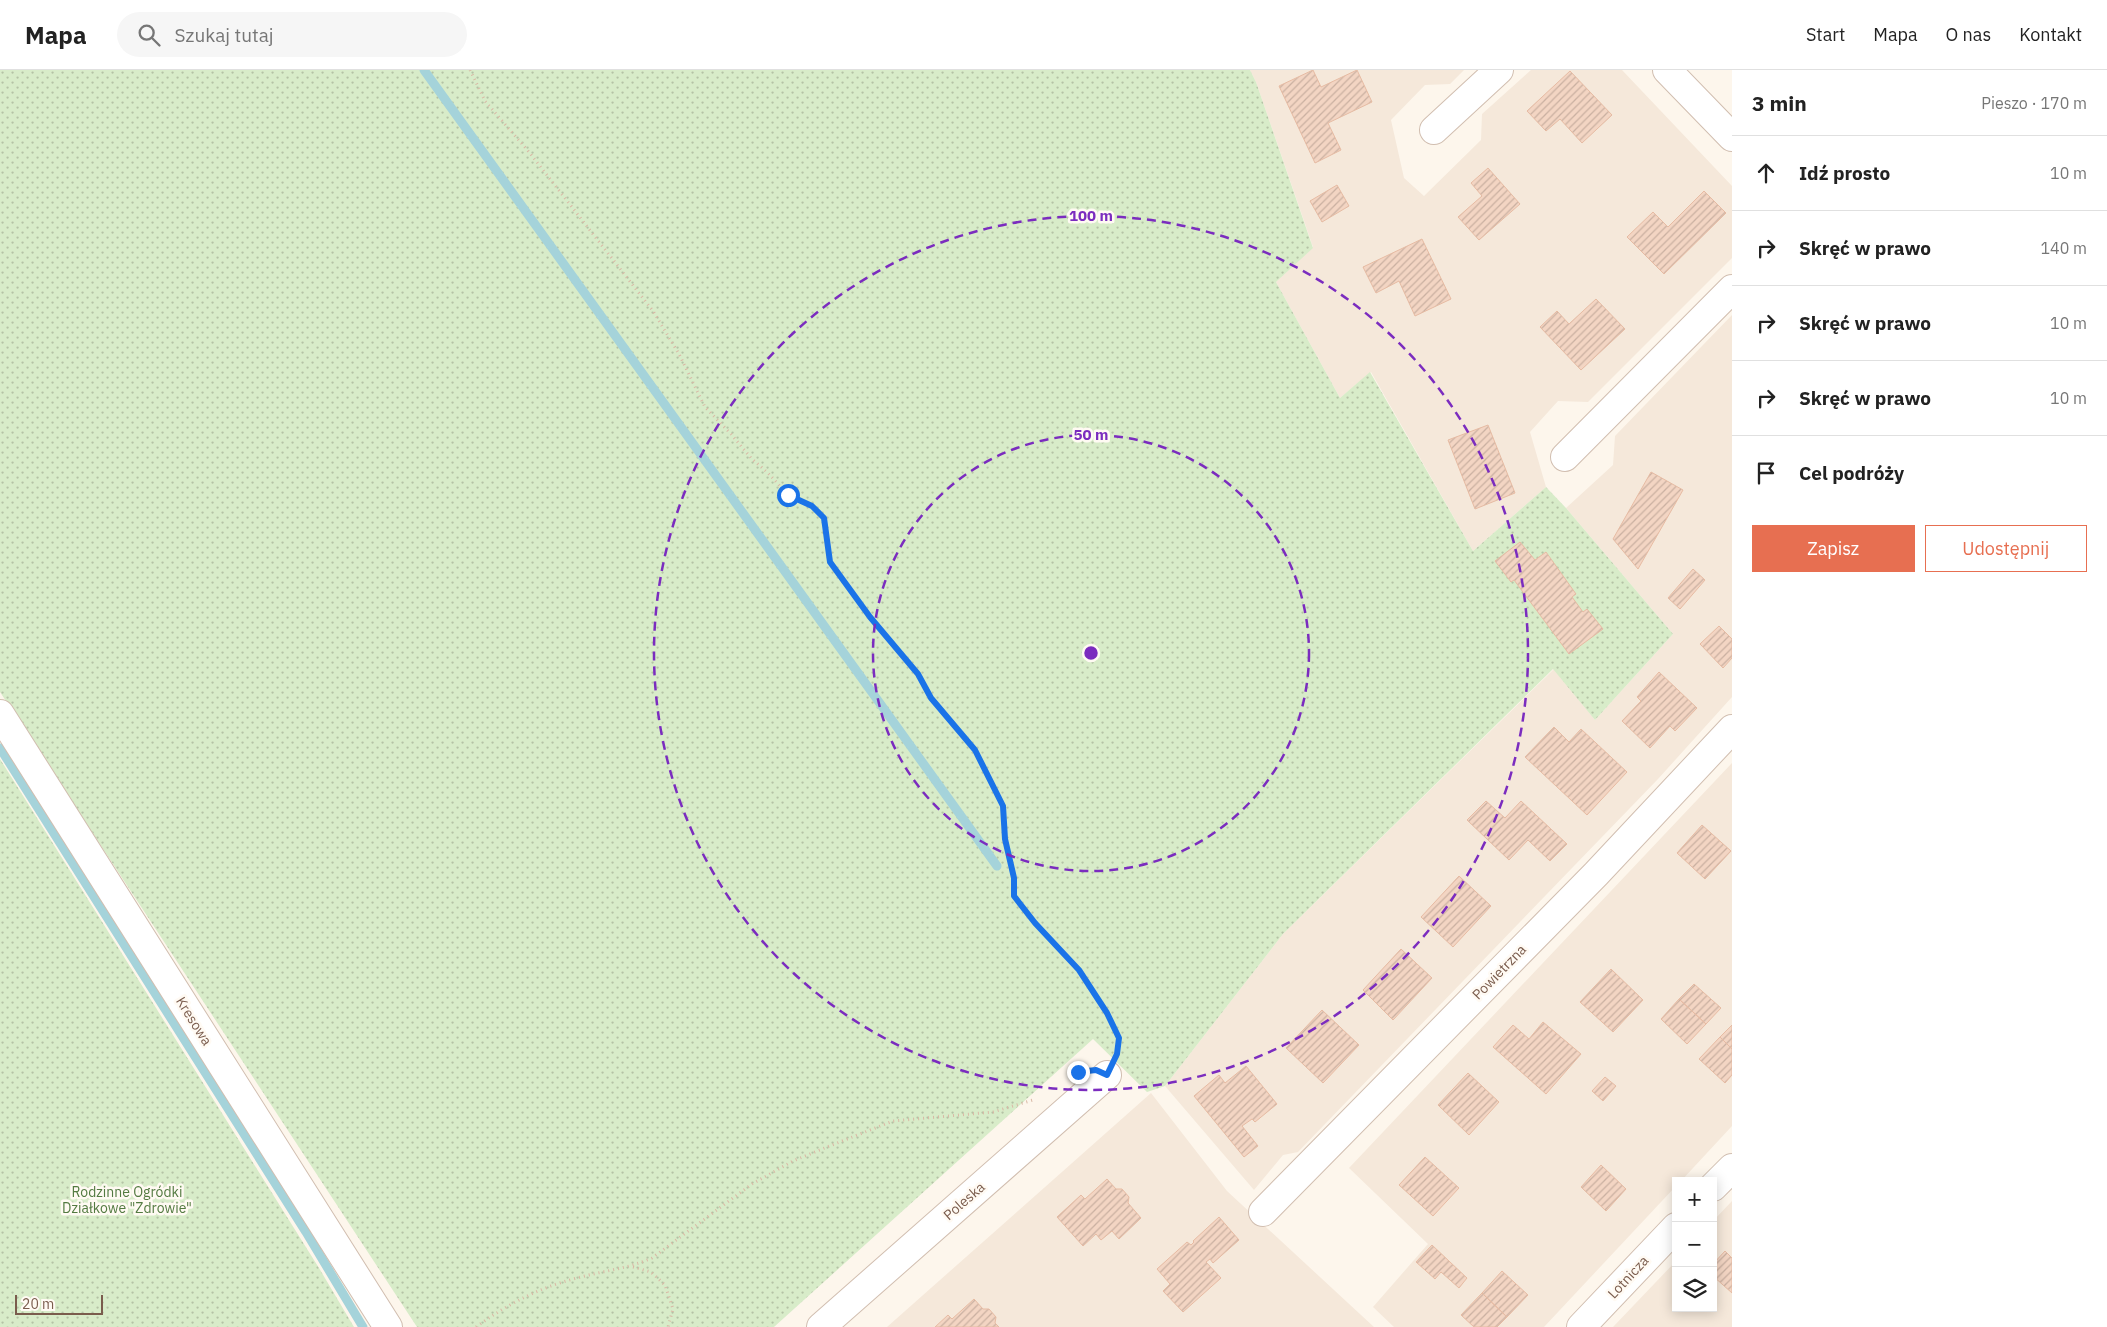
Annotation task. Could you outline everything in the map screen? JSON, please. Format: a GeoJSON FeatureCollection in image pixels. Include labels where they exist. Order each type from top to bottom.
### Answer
{"type":"FeatureCollection","features":[{"type":"Feature","properties":{"kind":"street"},"geometry":{"type":"LineString","coordinates":[[1434,130],[1499,70]]}},
{"type":"Feature","properties":{"kind":"street"},"geometry":{"type":"LineString","coordinates":[[1667,70],[1732,137]]}},
{"type":"Feature","properties":{"kind":"street"},"geometry":{"type":"LineString","coordinates":[[1565,457],[1732,289]]}},
{"type":"Feature","properties":{"kind":"street","name":"Kresowa"},"geometry":{"type":"LineString","coordinates":[[0,714],[388,1327]]}},
{"type":"Feature","properties":{"kind":"street","name":"Powietrzna"},"geometry":{"type":"LineString","coordinates":[[1264,1212],[1596,874],[1732,729]]}},
{"type":"Feature","properties":{"kind":"street","name":"Poleska"},"geometry":{"type":"LineString","coordinates":[[821,1327],[1107,1075]]}},
{"type":"Feature","properties":{"kind":"street"},"geometry":{"type":"LineString","coordinates":[[1717,1183],[1732,1168]]}},
{"type":"Feature","properties":{"kind":"street","name":"Lotnicza"},"geometry":{"type":"LineString","coordinates":[[1581,1327],[1672,1231]]}},
{"type":"Feature","properties":{"kind":"path"},"geometry":{"type":"LineString","coordinates":[[470,70],[485,101],[529,152],[653,311],[679,354],[705,407],[751,458],[788,495],[812,506],[824,518],[830,562],[870,617],[918,674],[931,698],[975,750],[1003,806],[1005,839],[1014,878],[1014,896],[1035,923],[1079,970],[1107,1013],[1119,1038],[1117,1054],[1107,1075]]}},
{"type":"Feature","properties":{"kind":"path"},"geometry":{"type":"LineString","coordinates":[[476,1327],[500,1310],[529,1294],[577,1278],[633,1267],[652,1258],[752,1184],[793,1161],[834,1144],[893,1121],[993,1112],[1036,1099]]}},
{"type":"Feature","properties":{"kind":"path"},"geometry":{"type":"LineString","coordinates":[[633,1267],[651,1272],[665,1285],[673,1309],[668,1327]]}},
{"type":"Feature","properties":{"kind":"shaded area"},"geometry":{"type":"Polygon","coordinates":[[[1250,70],[1464,70],[1450,84],[1425,85],[1391,120],[1404,178],[1424,196],[1481,140],[1482,114],[1531,70],[1622,70],[1732,186],[1732,258],[1588,402],[1558,401],[1530,432],[1546,487],[1473,551],[1371,372],[1340,398],[1276,282],[1313,247],[1256,82],[1250,70]]]}},
{"type":"Feature","properties":{"kind":"shaded area"},"geometry":{"type":"Polygon","coordinates":[[[1732,315],[1732,697],[1658,779],[1298,1152],[1283,1155],[1254,1190],[1165,1086],[1283,934],[1554,669],[1595,720],[1673,634],[1566,508],[1613,465],[1615,436],[1732,315]]]}},
{"type":"Feature","properties":{"kind":"shaded area"},"geometry":{"type":"Polygon","coordinates":[[[1732,763],[1732,1126],[1685,1177],[1672,1177],[1672,1190],[1544,1327],[1394,1327],[1373,1307],[1428,1244],[1349,1168],[1732,763]]]}},
{"type":"Feature","properties":{"kind":"shaded area"},"geometry":{"type":"Polygon","coordinates":[[[1151,1093],[1227,1191],[1374,1327],[887,1327],[1151,1093]]]}},
{"type":"Feature","properties":{"kind":"shaded area"},"geometry":{"type":"Polygon","coordinates":[[[1732,1201],[1732,1327],[1613,1327],[1672,1265],[1672,1312],[1717,1312],[1717,1217],[1732,1201]]]}},
{"type":"Feature","properties":{"kind":"green space"},"geometry":{"type":"Polygon","coordinates":[[[0,70],[1250,70],[1256,82],[1313,248],[1276,282],[1340,398],[1370,372],[1473,551],[1546,487],[1673,634],[1595,720],[1553,669],[1283,934],[1165,1086],[1147,1092],[1093,1039],[774,1327],[417,1327],[0,692],[0,70]]]}},
{"type":"Feature","properties":{"kind":"green space","name":"Rodzinne Ogródki Działkowe \"Zdrowie\""},"geometry":{"type":"Polygon","coordinates":[[[0,759],[319,1268],[354,1327],[0,1327],[0,759]]]}},
{"type":"Feature","properties":{"kind":"building"},"geometry":{"type":"Polygon","coordinates":[[[1313,70],[1321,87],[1357,70],[1372,102],[1328,123],[1341,150],[1315,163],[1279,86],[1313,70]]]}},
{"type":"Feature","properties":{"kind":"building"},"geometry":{"type":"Polygon","coordinates":[[[1570,71],[1612,115],[1582,143],[1560,119],[1546,131],[1527,111],[1570,71]]]}},
{"type":"Feature","properties":{"kind":"building"},"geometry":{"type":"Polygon","coordinates":[[[1488,168],[1520,204],[1479,240],[1458,217],[1482,196],[1471,183],[1488,168]]]}},
{"type":"Feature","properties":{"kind":"building"},"geometry":{"type":"Polygon","coordinates":[[[1337,185],[1349,206],[1322,222],[1310,201],[1337,185]]]}},
{"type":"Feature","properties":{"kind":"building"},"geometry":{"type":"Polygon","coordinates":[[[1704,191],[1726,213],[1664,274],[1627,237],[1653,212],[1668,227],[1704,191]]]}},
{"type":"Feature","properties":{"kind":"building"},"geometry":{"type":"Polygon","coordinates":[[[1422,239],[1451,299],[1415,316],[1399,281],[1376,293],[1363,267],[1422,239]]]}},
{"type":"Feature","properties":{"kind":"building"},"geometry":{"type":"Polygon","coordinates":[[[1596,299],[1625,329],[1581,370],[1540,327],[1557,311],[1569,324],[1596,299]]]}},
{"type":"Feature","properties":{"kind":"building"},"geometry":{"type":"Polygon","coordinates":[[[1488,425],[1515,493],[1475,509],[1448,440],[1488,425]]]}},
{"type":"Feature","properties":{"kind":"building"},"geometry":{"type":"Polygon","coordinates":[[[1651,472],[1683,490],[1638,569],[1613,539],[1651,472]]]}},
{"type":"Feature","properties":{"kind":"building"},"geometry":{"type":"Polygon","coordinates":[[[1520,542],[1535,560],[1546,552],[1576,594],[1572,597],[1583,612],[1587,609],[1603,629],[1569,654],[1514,580],[1511,582],[1495,561],[1520,542]]]}},
{"type":"Feature","properties":{"kind":"building"},"geometry":{"type":"Polygon","coordinates":[[[1693,569],[1705,580],[1680,609],[1668,598],[1693,569]]]}},
{"type":"Feature","properties":{"kind":"building"},"geometry":{"type":"Polygon","coordinates":[[[1719,626],[1732,639],[1732,658],[1723,668],[1700,644],[1719,626]]]}},
{"type":"Feature","properties":{"kind":"building"},"geometry":{"type":"Polygon","coordinates":[[[1659,672],[1697,708],[1675,731],[1670,726],[1650,748],[1622,721],[1641,701],[1637,697],[1659,672]]]}},
{"type":"Feature","properties":{"kind":"building"},"geometry":{"type":"Polygon","coordinates":[[[1554,727],[1569,742],[1581,729],[1627,772],[1587,815],[1525,757],[1554,727]]]}},
{"type":"Feature","properties":{"kind":"building"},"geometry":{"type":"Polygon","coordinates":[[[1486,801],[1505,818],[1521,801],[1567,844],[1550,861],[1528,840],[1509,860],[1467,820],[1486,801]]]}},
{"type":"Feature","properties":{"kind":"building"},"geometry":{"type":"Polygon","coordinates":[[[1702,825],[1731,851],[1705,879],[1677,853],[1702,825]]]}},
{"type":"Feature","properties":{"kind":"building"},"geometry":{"type":"Polygon","coordinates":[[[1459,876],[1491,906],[1453,947],[1421,917],[1459,876]]]}},
{"type":"Feature","properties":{"kind":"building"},"geometry":{"type":"Polygon","coordinates":[[[1401,949],[1432,978],[1393,1020],[1363,990],[1401,949]]]}},
{"type":"Feature","properties":{"kind":"building"},"geometry":{"type":"Polygon","coordinates":[[[1611,969],[1643,1000],[1613,1032],[1580,1002],[1611,969]]]}},
{"type":"Feature","properties":{"kind":"building"},"geometry":{"type":"Polygon","coordinates":[[[1694,984],[1721,1008],[1706,1024],[1679,999],[1694,984]]]}},
{"type":"Feature","properties":{"kind":"building"},"geometry":{"type":"Polygon","coordinates":[[[1679,999],[1706,1024],[1687,1044],[1661,1019],[1679,999]]]}},
{"type":"Feature","properties":{"kind":"building"},"geometry":{"type":"Polygon","coordinates":[[[1322,1010],[1359,1045],[1323,1083],[1286,1048],[1322,1010]]]}},
{"type":"Feature","properties":{"kind":"building"},"geometry":{"type":"Polygon","coordinates":[[[1543,1022],[1581,1054],[1546,1094],[1493,1047],[1513,1025],[1529,1039],[1543,1022]]]}},
{"type":"Feature","properties":{"kind":"building"},"geometry":{"type":"Polygon","coordinates":[[[1732,1025],[1732,1049],[1720,1037],[1732,1025]]]}},
{"type":"Feature","properties":{"kind":"building"},"geometry":{"type":"Polygon","coordinates":[[[1720,1037],[1732,1049],[1732,1075],[1725,1083],[1699,1059],[1720,1037]]]}},
{"type":"Feature","properties":{"kind":"building"},"geometry":{"type":"Polygon","coordinates":[[[1246,1066],[1277,1104],[1255,1122],[1252,1119],[1242,1126],[1258,1146],[1244,1157],[1194,1096],[1219,1075],[1225,1083],[1246,1066]]]}},
{"type":"Feature","properties":{"kind":"building"},"geometry":{"type":"Polygon","coordinates":[[[1468,1073],[1499,1102],[1469,1135],[1438,1105],[1468,1073]]]}},
{"type":"Feature","properties":{"kind":"building"},"geometry":{"type":"Polygon","coordinates":[[[1605,1077],[1616,1086],[1603,1101],[1592,1091],[1605,1077]]]}},
{"type":"Feature","properties":{"kind":"building"},"geometry":{"type":"Polygon","coordinates":[[[1425,1157],[1459,1188],[1433,1216],[1399,1185],[1425,1157]]]}},
{"type":"Feature","properties":{"kind":"building"},"geometry":{"type":"Polygon","coordinates":[[[1601,1165],[1626,1189],[1606,1211],[1581,1187],[1601,1165]]]}},
{"type":"Feature","properties":{"kind":"building"},"geometry":{"type":"Polygon","coordinates":[[[1107,1179],[1116,1189],[1122,1189],[1129,1197],[1128,1203],[1141,1218],[1119,1239],[1112,1231],[1101,1240],[1096,1234],[1083,1246],[1057,1217],[1081,1195],[1085,1199],[1107,1179]]]}},
{"type":"Feature","properties":{"kind":"building"},"geometry":{"type":"Polygon","coordinates":[[[1219,1217],[1239,1240],[1213,1263],[1210,1259],[1206,1262],[1221,1278],[1183,1312],[1163,1291],[1170,1284],[1157,1269],[1187,1242],[1191,1245],[1219,1217]]]}},
{"type":"Feature","properties":{"kind":"building"},"geometry":{"type":"Polygon","coordinates":[[[1432,1245],[1467,1278],[1459,1288],[1441,1272],[1435,1279],[1416,1262],[1432,1245]]]}},
{"type":"Feature","properties":{"kind":"building"},"geometry":{"type":"Polygon","coordinates":[[[1725,1251],[1732,1258],[1732,1293],[1717,1280],[1717,1260],[1725,1251]]]}},
{"type":"Feature","properties":{"kind":"building"},"geometry":{"type":"Polygon","coordinates":[[[1502,1271],[1528,1295],[1507,1317],[1482,1293],[1502,1271]]]}},
{"type":"Feature","properties":{"kind":"building"},"geometry":{"type":"Polygon","coordinates":[[[1482,1293],[1507,1317],[1497,1327],[1474,1327],[1461,1315],[1482,1293]]]}},
{"type":"Feature","properties":{"kind":"building"},"geometry":{"type":"Polygon","coordinates":[[[974,1299],[983,1309],[989,1309],[996,1317],[995,1323],[999,1327],[935,1327],[948,1315],[952,1319],[974,1299]]]}},
{"type":"Feature","properties":{"kind":"waterway"},"geometry":{"type":"LineString","coordinates":[[424,70],[997,866]]}},
{"type":"Feature","properties":{"kind":"waterway"},"geometry":{"type":"LineString","coordinates":[[0,748],[306,1232],[363,1327]]}},
{"type":"Feature","properties":{"kind":"route"},"geometry":{"type":"LineString","coordinates":[[788,495],[812,506],[824,518],[829,540],[830,562],[870,617],[918,674],[931,698],[975,750],[1003,806],[1005,839],[1014,878],[1014,896],[1035,923],[1079,970],[1107,1013],[1119,1038],[1117,1054],[1107,1075],[1096,1070],[1078,1072]]}}]}
